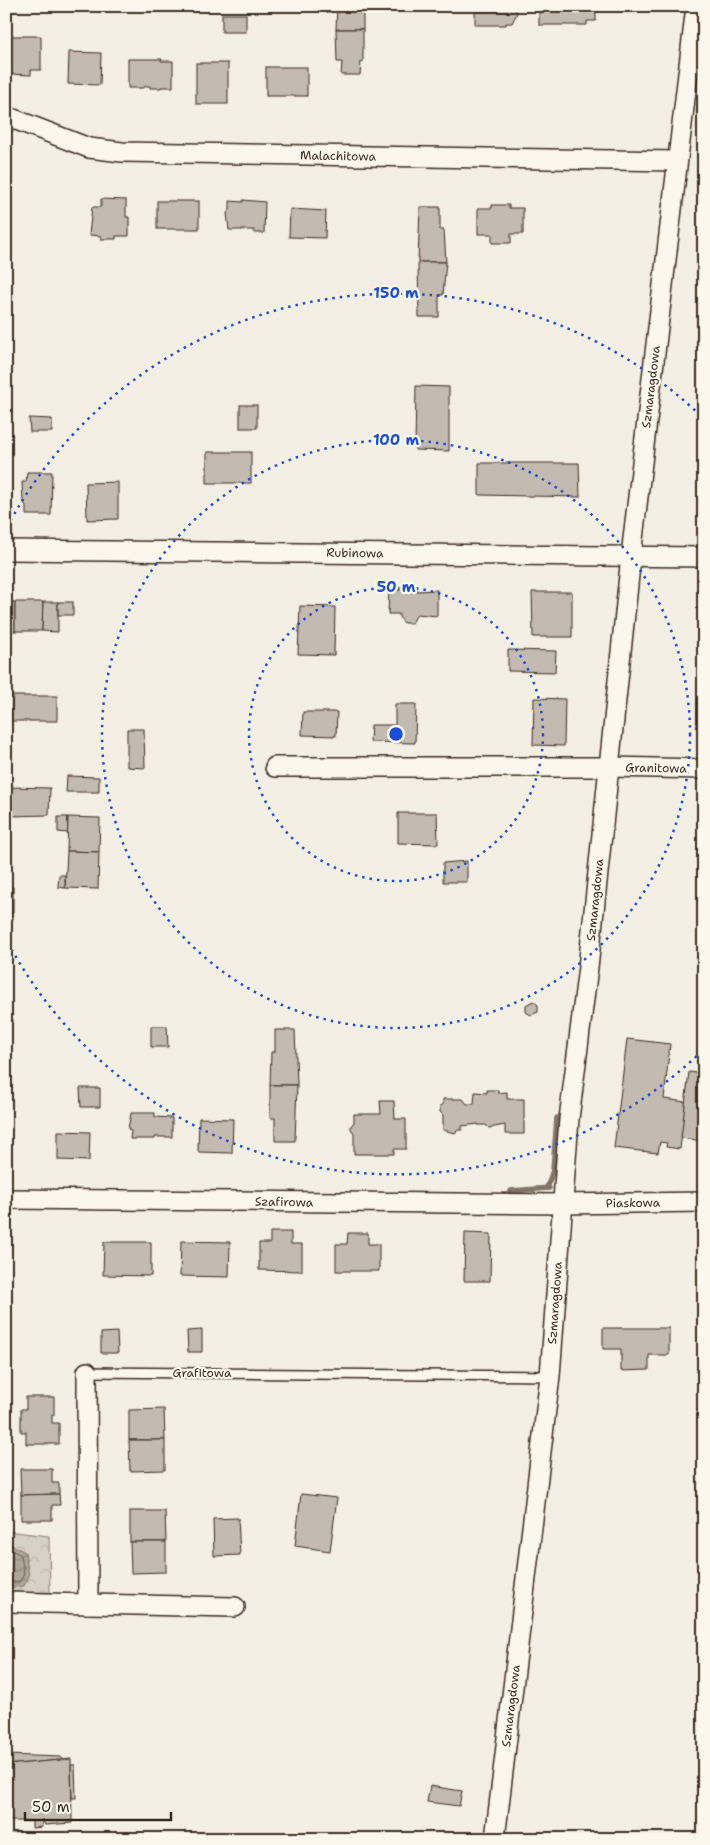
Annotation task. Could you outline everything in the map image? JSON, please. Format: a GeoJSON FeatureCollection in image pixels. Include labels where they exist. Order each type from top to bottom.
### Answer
{"type":"FeatureCollection","features":[{"type":"Feature","properties":{"kind":"street","name":"Szmaragdowa"},"geometry":{"type":"LineString","coordinates":[[495,1839],[550,1376],[569,1119],[589,959],[631,556],[676,160],[696,6]]}},
{"type":"Feature","properties":{"kind":"street","name":"Malachitowa"},"geometry":{"type":"LineString","coordinates":[[6,116],[89,148],[122,152],[676,160]]}},
{"type":"Feature","properties":{"kind":"street","name":"Rubinowa"},"geometry":{"type":"LineString","coordinates":[[6,550],[704,557]]}},
{"type":"Feature","properties":{"kind":"street"},"geometry":{"type":"LineString","coordinates":[[275,767],[609,767]]}},
{"type":"Feature","properties":{"kind":"street","name":"Granitowa"},"geometry":{"type":"LineString","coordinates":[[609,767],[704,769]]}},
{"type":"Feature","properties":{"kind":"street","name":"Szafirowa"},"geometry":{"type":"LineString","coordinates":[[6,1199],[562,1204]]}},
{"type":"Feature","properties":{"kind":"street","name":"Piaskowa"},"geometry":{"type":"LineString","coordinates":[[562,1204],[704,1202]]}},
{"type":"Feature","properties":{"kind":"street","name":"Grafitowa"},"geometry":{"type":"LineString","coordinates":[[87,1372],[88,1604]]}},
{"type":"Feature","properties":{"kind":"street"},"geometry":{"type":"LineString","coordinates":[[6,1602],[235,1607]]}},
{"type":"Feature","properties":{"kind":"lane","name":"Grafitowa"},"geometry":{"type":"LineString","coordinates":[[87,1372],[550,1376]]}},
{"type":"Feature","properties":{"kind":"green space"},"geometry":{"type":"Polygon","coordinates":[[[6,1531],[49,1536],[50,1594],[6,1592],[6,1531]]]}},
{"type":"Feature","properties":{"kind":"green space"},"geometry":{"type":"Polygon","coordinates":[[[6,1833],[64,1833],[74,1839],[6,1839],[6,1833]]]}},
{"type":"Feature","properties":{"kind":"water"},"geometry":{"type":"Polygon","coordinates":[[[6,1542],[25,1552],[29,1576],[24,1586],[6,1588],[6,1542]]]}},
{"type":"Feature","properties":{"kind":"building"},"geometry":{"type":"Polygon","coordinates":[[[337,6],[363,6],[363,29],[336,29],[337,6]]]}},
{"type":"Feature","properties":{"kind":"building"},"geometry":{"type":"Polygon","coordinates":[[[501,6],[514,6],[517,13],[512,23],[506,23],[506,25],[475,25],[475,11],[498,11],[501,6]]]}},
{"type":"Feature","properties":{"kind":"building"},"geometry":{"type":"Polygon","coordinates":[[[539,6],[596,6],[596,21],[587,21],[587,25],[539,25],[539,6]]]}},
{"type":"Feature","properties":{"kind":"building"},"geometry":{"type":"Polygon","coordinates":[[[222,14],[246,14],[246,32],[222,32],[222,14]]]}},
{"type":"Feature","properties":{"kind":"building"},"geometry":{"type":"Polygon","coordinates":[[[336,29],[363,29],[363,62],[361,62],[360,75],[341,75],[342,62],[337,62],[336,29]]]}},
{"type":"Feature","properties":{"kind":"building"},"geometry":{"type":"Polygon","coordinates":[[[7,36],[41,36],[41,70],[31,70],[31,75],[7,74],[7,36]]]}},
{"type":"Feature","properties":{"kind":"building"},"geometry":{"type":"Polygon","coordinates":[[[69,52],[101,53],[100,85],[68,84],[69,52]]]}},
{"type":"Feature","properties":{"kind":"building"},"geometry":{"type":"Polygon","coordinates":[[[128,59],[162,59],[161,61],[173,61],[173,87],[150,88],[150,86],[145,86],[144,88],[128,88],[128,59]]]}},
{"type":"Feature","properties":{"kind":"building"},"geometry":{"type":"Polygon","coordinates":[[[196,63],[228,63],[228,104],[196,104],[196,63]]]}},
{"type":"Feature","properties":{"kind":"building"},"geometry":{"type":"Polygon","coordinates":[[[266,67],[307,67],[307,96],[266,96],[266,67]]]}},
{"type":"Feature","properties":{"kind":"building"},"geometry":{"type":"Polygon","coordinates":[[[101,199],[126,200],[126,217],[129,217],[129,236],[116,236],[116,239],[101,239],[101,236],[89,235],[92,207],[101,207],[101,199]]]}},
{"type":"Feature","properties":{"kind":"building"},"geometry":{"type":"Polygon","coordinates":[[[243,200],[265,202],[264,233],[254,233],[254,230],[229,230],[227,213],[230,210],[230,201],[243,202],[243,200]]]}},
{"type":"Feature","properties":{"kind":"building"},"geometry":{"type":"Polygon","coordinates":[[[157,201],[199,201],[199,229],[157,229],[157,201]]]}},
{"type":"Feature","properties":{"kind":"building"},"geometry":{"type":"Polygon","coordinates":[[[492,205],[509,205],[509,208],[523,208],[523,234],[511,234],[511,243],[492,243],[492,234],[478,234],[478,208],[492,208],[492,205]]]}},
{"type":"Feature","properties":{"kind":"building"},"geometry":{"type":"Polygon","coordinates":[[[420,207],[440,207],[440,230],[444,230],[446,262],[418,262],[420,207]]]}},
{"type":"Feature","properties":{"kind":"building"},"geometry":{"type":"Polygon","coordinates":[[[290,209],[326,211],[325,238],[289,237],[290,209]]]}},
{"type":"Feature","properties":{"kind":"building"},"geometry":{"type":"Polygon","coordinates":[[[418,262],[446,262],[443,295],[439,295],[439,317],[419,317],[418,262]]]}},
{"type":"Feature","properties":{"kind":"building"},"geometry":{"type":"Polygon","coordinates":[[[416,386],[449,387],[449,451],[415,450],[416,386]]]}},
{"type":"Feature","properties":{"kind":"building"},"geometry":{"type":"Polygon","coordinates":[[[240,405],[257,405],[257,428],[240,428],[240,405]]]}},
{"type":"Feature","properties":{"kind":"building"},"geometry":{"type":"Polygon","coordinates":[[[29,418],[52,419],[52,432],[30,432],[29,418]]]}},
{"type":"Feature","properties":{"kind":"building"},"geometry":{"type":"Polygon","coordinates":[[[207,452],[251,452],[251,483],[207,483],[207,452]]]}},
{"type":"Feature","properties":{"kind":"building"},"geometry":{"type":"Polygon","coordinates":[[[479,463],[579,463],[580,497],[479,495],[479,463]]]}},
{"type":"Feature","properties":{"kind":"building"},"geometry":{"type":"Polygon","coordinates":[[[27,472],[52,472],[51,515],[26,515],[22,482],[26,482],[27,472]]]}},
{"type":"Feature","properties":{"kind":"building"},"geometry":{"type":"Polygon","coordinates":[[[118,482],[118,519],[87,520],[86,483],[118,482]]]}},
{"type":"Feature","properties":{"kind":"building"},"geometry":{"type":"Polygon","coordinates":[[[399,587],[417,588],[417,591],[437,590],[437,616],[417,614],[412,623],[404,623],[399,614],[388,614],[389,590],[400,590],[399,587]]]}},
{"type":"Feature","properties":{"kind":"building"},"geometry":{"type":"Polygon","coordinates":[[[532,592],[572,592],[572,637],[533,637],[532,592]]]}},
{"type":"Feature","properties":{"kind":"building"},"geometry":{"type":"Polygon","coordinates":[[[6,601],[15,602],[15,631],[6,631],[6,601]]]}},
{"type":"Feature","properties":{"kind":"building"},"geometry":{"type":"Polygon","coordinates":[[[15,602],[43,602],[42,631],[15,631],[15,602]]]}},
{"type":"Feature","properties":{"kind":"building"},"geometry":{"type":"Polygon","coordinates":[[[43,602],[58,602],[58,632],[42,631],[43,602]]]}},
{"type":"Feature","properties":{"kind":"building"},"geometry":{"type":"Polygon","coordinates":[[[58,602],[73,602],[73,615],[58,615],[58,602]]]}},
{"type":"Feature","properties":{"kind":"building"},"geometry":{"type":"Polygon","coordinates":[[[300,606],[335,607],[334,655],[298,654],[300,606]]]}},
{"type":"Feature","properties":{"kind":"building"},"geometry":{"type":"Polygon","coordinates":[[[508,650],[556,651],[555,672],[508,671],[508,650]]]}},
{"type":"Feature","properties":{"kind":"building"},"geometry":{"type":"Polygon","coordinates":[[[6,696],[57,696],[57,721],[6,721],[6,696]]]}},
{"type":"Feature","properties":{"kind":"building"},"geometry":{"type":"Polygon","coordinates":[[[534,698],[565,699],[564,746],[533,745],[534,698]]]}},
{"type":"Feature","properties":{"kind":"building"},"geometry":{"type":"Polygon","coordinates":[[[395,704],[416,704],[415,743],[370,742],[371,725],[395,725],[395,704]]]}},
{"type":"Feature","properties":{"kind":"building"},"geometry":{"type":"Polygon","coordinates":[[[303,712],[337,712],[336,736],[302,735],[303,712]]]}},
{"type":"Feature","properties":{"kind":"building"},"geometry":{"type":"Polygon","coordinates":[[[127,729],[144,729],[145,768],[127,767],[127,729]]]}},
{"type":"Feature","properties":{"kind":"building"},"geometry":{"type":"Polygon","coordinates":[[[67,776],[99,777],[99,792],[66,792],[67,776]]]}},
{"type":"Feature","properties":{"kind":"building"},"geometry":{"type":"Polygon","coordinates":[[[6,787],[9,787],[8,816],[6,816],[6,787]]]}},
{"type":"Feature","properties":{"kind":"building"},"geometry":{"type":"Polygon","coordinates":[[[9,787],[50,788],[49,815],[8,816],[9,787]]]}},
{"type":"Feature","properties":{"kind":"building"},"geometry":{"type":"Polygon","coordinates":[[[398,813],[437,813],[438,844],[398,843],[398,813]]]}},
{"type":"Feature","properties":{"kind":"building"},"geometry":{"type":"Polygon","coordinates":[[[58,817],[68,817],[68,833],[58,832],[58,817]]]}},
{"type":"Feature","properties":{"kind":"building"},"geometry":{"type":"Polygon","coordinates":[[[68,817],[100,818],[99,852],[67,851],[68,817]]]}},
{"type":"Feature","properties":{"kind":"building"},"geometry":{"type":"Polygon","coordinates":[[[67,851],[99,852],[98,889],[65,888],[67,851]]]}},
{"type":"Feature","properties":{"kind":"building"},"geometry":{"type":"Polygon","coordinates":[[[467,861],[467,882],[443,882],[443,863],[467,861]]]}},
{"type":"Feature","properties":{"kind":"building"},"geometry":{"type":"Polygon","coordinates":[[[59,875],[65,875],[65,888],[58,887],[59,875]]]}},
{"type":"Feature","properties":{"kind":"building"},"geometry":{"type":"Polygon","coordinates":[[[6,887],[13,887],[13,913],[6,914],[6,887]]]}},
{"type":"Feature","properties":{"kind":"building"},"geometry":{"type":"Polygon","coordinates":[[[533,1001],[538,1005],[538,1012],[531,1015],[526,1012],[526,1005],[533,1001]]]}},
{"type":"Feature","properties":{"kind":"building"},"geometry":{"type":"Polygon","coordinates":[[[151,1026],[167,1026],[168,1047],[151,1047],[151,1026]]]}},
{"type":"Feature","properties":{"kind":"building"},"geometry":{"type":"Polygon","coordinates":[[[275,1030],[295,1030],[297,1085],[270,1085],[271,1052],[275,1052],[275,1030]]]}},
{"type":"Feature","properties":{"kind":"building"},"geometry":{"type":"Polygon","coordinates":[[[627,1039],[670,1044],[664,1099],[686,1102],[680,1149],[666,1147],[667,1143],[660,1142],[658,1153],[614,1148],[627,1039]]]}},
{"type":"Feature","properties":{"kind":"building"},"geometry":{"type":"Polygon","coordinates":[[[689,1072],[704,1074],[704,1141],[681,1138],[689,1072]]]}},
{"type":"Feature","properties":{"kind":"building"},"geometry":{"type":"Polygon","coordinates":[[[270,1085],[297,1085],[295,1141],[275,1141],[275,1118],[270,1118],[270,1085]]]}},
{"type":"Feature","properties":{"kind":"building"},"geometry":{"type":"Polygon","coordinates":[[[80,1088],[100,1088],[100,1107],[81,1107],[80,1088]]]}},
{"type":"Feature","properties":{"kind":"building"},"geometry":{"type":"Polygon","coordinates":[[[487,1090],[498,1090],[498,1093],[507,1092],[507,1099],[524,1099],[524,1134],[505,1134],[505,1125],[489,1128],[486,1125],[478,1124],[462,1126],[462,1130],[458,1130],[455,1133],[443,1130],[443,1115],[440,1112],[440,1106],[443,1103],[443,1099],[463,1099],[467,1104],[474,1104],[475,1092],[487,1093],[487,1090]]]}},
{"type":"Feature","properties":{"kind":"building"},"geometry":{"type":"Polygon","coordinates":[[[380,1101],[394,1101],[395,1119],[406,1119],[406,1149],[394,1149],[394,1154],[354,1154],[354,1133],[351,1126],[354,1122],[354,1114],[381,1114],[380,1101]]]}},
{"type":"Feature","properties":{"kind":"building"},"geometry":{"type":"Polygon","coordinates":[[[131,1113],[155,1113],[155,1117],[172,1118],[172,1137],[130,1139],[131,1131],[128,1129],[131,1113]]]}},
{"type":"Feature","properties":{"kind":"building"},"geometry":{"type":"Polygon","coordinates":[[[199,1118],[233,1119],[232,1153],[198,1152],[199,1118]]]}},
{"type":"Feature","properties":{"kind":"building"},"geometry":{"type":"Polygon","coordinates":[[[58,1131],[90,1132],[89,1161],[58,1160],[58,1131]]]}},
{"type":"Feature","properties":{"kind":"building"},"geometry":{"type":"Polygon","coordinates":[[[270,1232],[291,1232],[291,1244],[302,1244],[302,1271],[259,1270],[259,1243],[270,1243],[270,1232]]]}},
{"type":"Feature","properties":{"kind":"building"},"geometry":{"type":"Polygon","coordinates":[[[348,1233],[368,1233],[368,1244],[379,1244],[379,1271],[336,1271],[336,1244],[347,1244],[348,1233]]]}},
{"type":"Feature","properties":{"kind":"building"},"geometry":{"type":"Polygon","coordinates":[[[465,1233],[491,1234],[490,1281],[464,1281],[465,1233]]]}},
{"type":"Feature","properties":{"kind":"building"},"geometry":{"type":"Polygon","coordinates":[[[181,1241],[230,1242],[229,1277],[180,1276],[181,1241]]]}},
{"type":"Feature","properties":{"kind":"building"},"geometry":{"type":"Polygon","coordinates":[[[104,1242],[151,1242],[151,1276],[103,1275],[104,1242]]]}},
{"type":"Feature","properties":{"kind":"building"},"geometry":{"type":"Polygon","coordinates":[[[603,1328],[669,1328],[669,1355],[649,1355],[649,1370],[621,1371],[621,1349],[603,1349],[603,1328]]]}},
{"type":"Feature","properties":{"kind":"building"},"geometry":{"type":"Polygon","coordinates":[[[202,1330],[202,1352],[188,1352],[187,1331],[202,1330]]]}},
{"type":"Feature","properties":{"kind":"building"},"geometry":{"type":"Polygon","coordinates":[[[117,1332],[118,1353],[101,1353],[101,1333],[117,1332]]]}},
{"type":"Feature","properties":{"kind":"building"},"geometry":{"type":"Polygon","coordinates":[[[26,1397],[54,1397],[52,1423],[59,1423],[59,1444],[26,1444],[26,1432],[21,1432],[21,1409],[26,1409],[26,1397]]]}},
{"type":"Feature","properties":{"kind":"building"},"geometry":{"type":"Polygon","coordinates":[[[164,1409],[165,1440],[129,1440],[129,1410],[164,1409]]]}},
{"type":"Feature","properties":{"kind":"building"},"geometry":{"type":"Polygon","coordinates":[[[129,1440],[165,1440],[165,1470],[130,1471],[129,1440]]]}},
{"type":"Feature","properties":{"kind":"building"},"geometry":{"type":"Polygon","coordinates":[[[20,1469],[52,1469],[52,1483],[59,1483],[59,1494],[21,1495],[20,1469]]]}},
{"type":"Feature","properties":{"kind":"building"},"geometry":{"type":"Polygon","coordinates":[[[59,1494],[60,1505],[52,1505],[52,1520],[21,1520],[21,1495],[59,1494]]]}},
{"type":"Feature","properties":{"kind":"building"},"geometry":{"type":"Polygon","coordinates":[[[301,1494],[337,1498],[330,1551],[295,1546],[301,1494]]]}},
{"type":"Feature","properties":{"kind":"building"},"geometry":{"type":"Polygon","coordinates":[[[130,1511],[165,1511],[166,1542],[130,1542],[130,1511]]]}},
{"type":"Feature","properties":{"kind":"building"},"geometry":{"type":"Polygon","coordinates":[[[238,1518],[240,1555],[214,1556],[213,1519],[238,1518]]]}},
{"type":"Feature","properties":{"kind":"building"},"geometry":{"type":"Polygon","coordinates":[[[130,1542],[166,1542],[166,1572],[131,1573],[130,1542]]]}},
{"type":"Feature","properties":{"kind":"building"},"geometry":{"type":"Polygon","coordinates":[[[6,1629],[9,1629],[9,1644],[6,1644],[6,1629]]]}},
{"type":"Feature","properties":{"kind":"building"},"geometry":{"type":"Polygon","coordinates":[[[6,1755],[61,1757],[62,1760],[6,1765],[6,1755]]]}},
{"type":"Feature","properties":{"kind":"building"},"geometry":{"type":"Polygon","coordinates":[[[71,1759],[72,1823],[45,1825],[42,1819],[42,1827],[32,1828],[32,1821],[6,1821],[6,1765],[71,1759]]]}},
{"type":"Feature","properties":{"kind":"building"},"geometry":{"type":"Polygon","coordinates":[[[71,1765],[75,1765],[76,1798],[72,1798],[71,1765]]]}},
{"type":"Feature","properties":{"kind":"building"},"geometry":{"type":"Polygon","coordinates":[[[430,1786],[462,1791],[459,1806],[427,1802],[430,1786]]]}},
{"type":"Feature","properties":{"kind":"waterway"},"geometry":{"type":"LineString","coordinates":[[547,1188],[553,1170],[557,1118]]}},
{"type":"Feature","properties":{"kind":"waterway"},"geometry":{"type":"LineString","coordinates":[[511,1191],[549,1188]]}}]}
